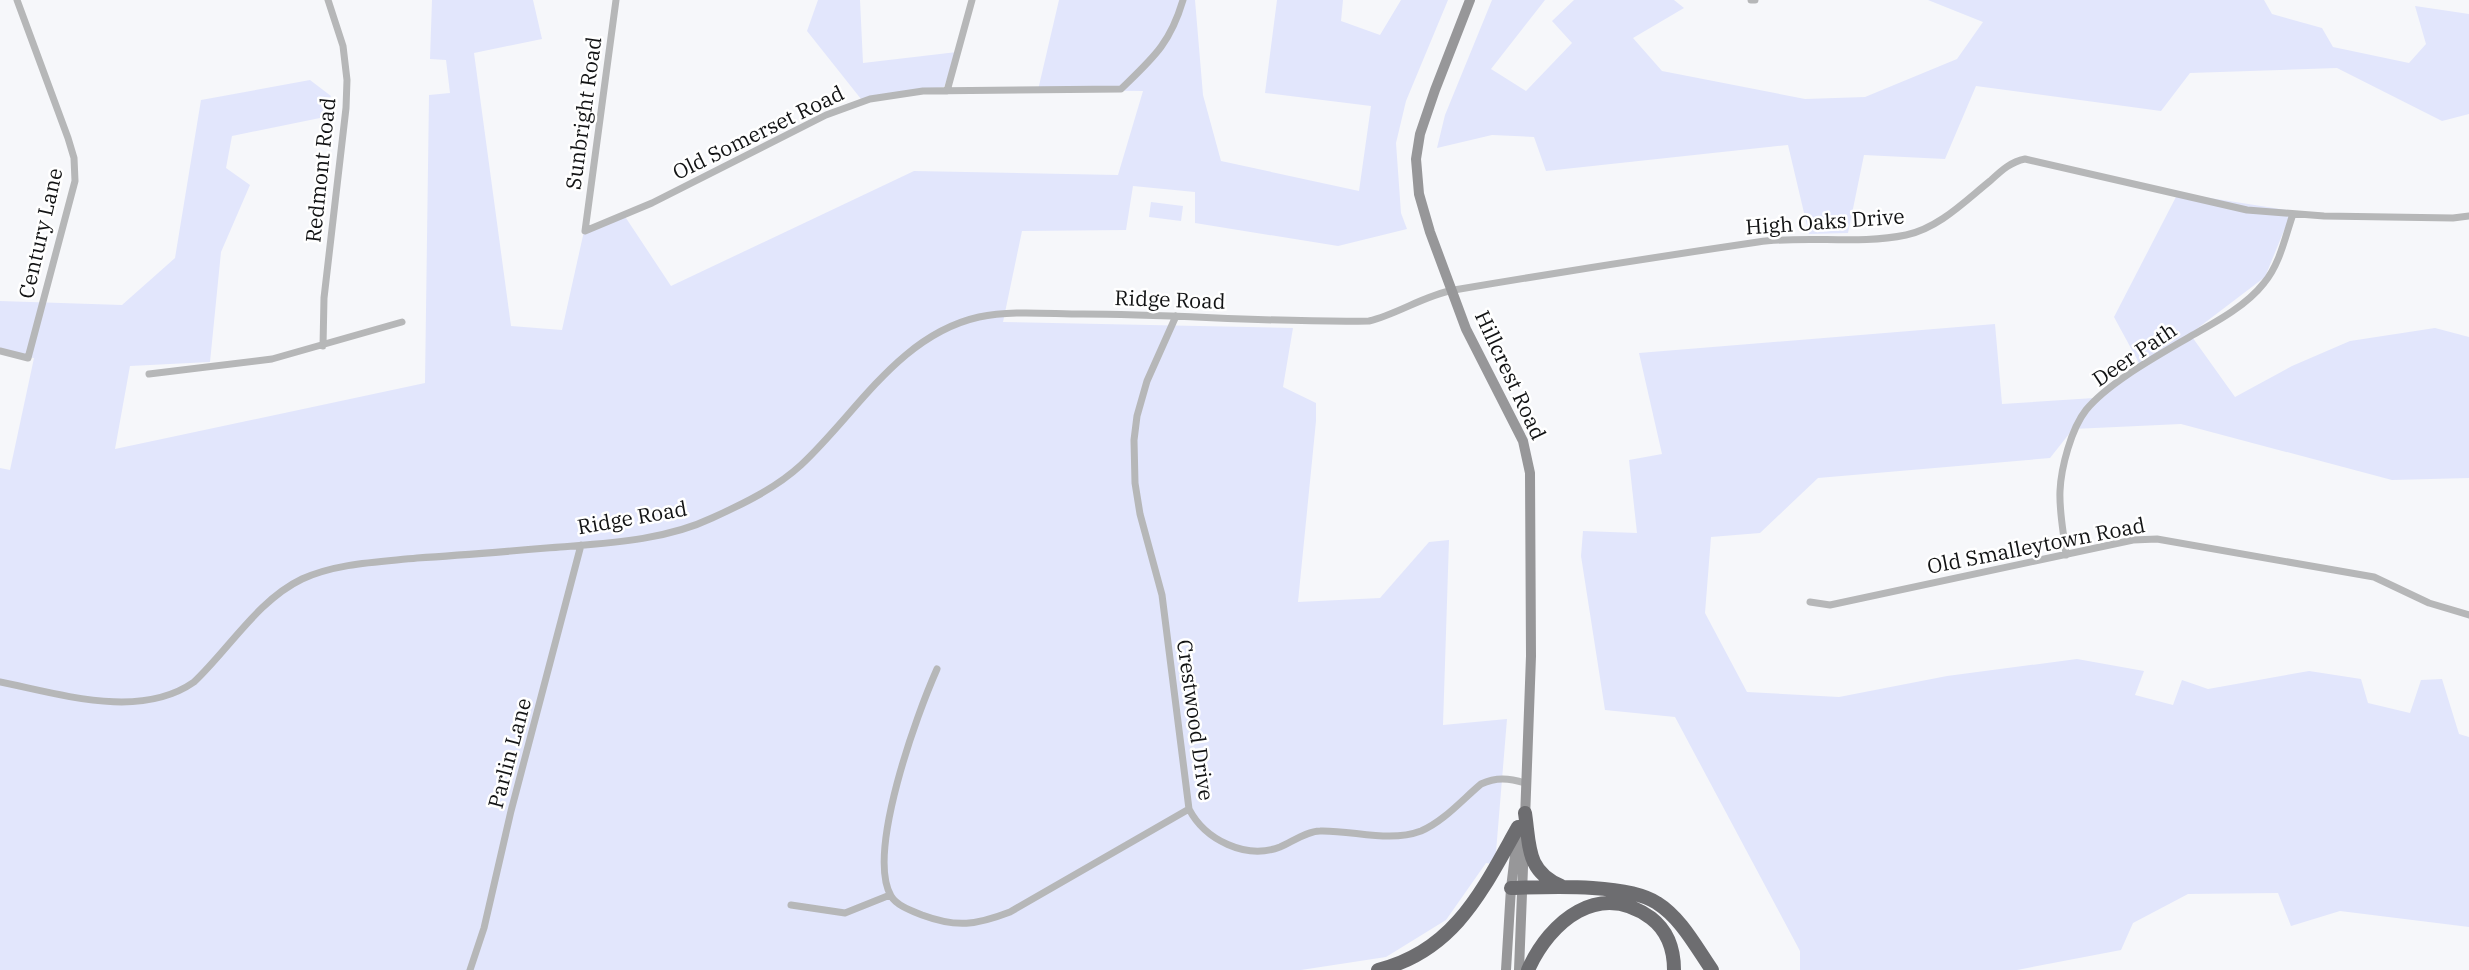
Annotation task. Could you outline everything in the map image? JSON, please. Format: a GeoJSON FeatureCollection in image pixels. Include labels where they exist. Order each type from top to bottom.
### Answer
{"type":"FeatureCollection","features":[{"type":"Feature","properties":{"kind":"highway"},"geometry":{"type":"LineString","coordinates":[[1521,820],[1532,861],[1549,881],[1566,888]]}},
{"type":"Feature","properties":{"kind":"highway"},"geometry":{"type":"LineString","coordinates":[[1378,970],[1423,952],[1454,927],[1483,889],[1521,820]]}},
{"type":"Feature","properties":{"kind":"highway"},"geometry":{"type":"LineString","coordinates":[[1518,888],[1619,891],[1639,895],[1657,903],[1676,920],[1712,970]]}},
{"type":"Feature","properties":{"kind":"highway"},"geometry":{"type":"LineString","coordinates":[[1528,970],[1553,930],[1579,911],[1610,902],[1639,909],[1655,921],[1670,942],[1674,970]]}},
{"type":"Feature","properties":{"kind":"main road","name":"Hillcrest Road"},"geometry":{"type":"LineString","coordinates":[[1470,0],[1420,134],[1416,159],[1419,194],[1451,290],[1488,375],[1523,441],[1530,473],[1531,656],[1518,888],[1519,970]]}},
{"type":"Feature","properties":{"kind":"main road","name":"Hillcrest Road"},"geometry":{"type":"LineString","coordinates":[[1507,970],[1518,888]]}},
{"type":"Feature","properties":{"kind":"street","name":"Century Lane"},"geometry":{"type":"LineString","coordinates":[[0,351],[28,358],[75,181],[68,138],[17,0]]}},
{"type":"Feature","properties":{"kind":"street","name":"Redmont Road"},"geometry":{"type":"LineString","coordinates":[[323,346],[324,298],[346,108],[343,46],[328,0]]}},
{"type":"Feature","properties":{"kind":"street","name":"Sunbright Road"},"geometry":{"type":"LineString","coordinates":[[585,231],[616,0]]}},
{"type":"Feature","properties":{"kind":"street"},"geometry":{"type":"LineString","coordinates":[[947,91],[972,0]]}},
{"type":"Feature","properties":{"kind":"street","name":"Old Somerset Road"},"geometry":{"type":"LineString","coordinates":[[585,231],[652,203],[850,105],[895,94],[1121,89],[1161,49],[1178,18],[1183,0]]}},
{"type":"Feature","properties":{"kind":"street","name":"High Oaks Drive"},"geometry":{"type":"LineString","coordinates":[[1451,290],[1764,241],[1885,238],[1908,234],[1930,226],[1948,215],[2010,164],[2025,159],[2229,207],[2293,214],[2453,218],[2469,216]]}},
{"type":"Feature","properties":{"kind":"street","name":"Deer Path"},"geometry":{"type":"LineString","coordinates":[[2066,555],[2060,495],[2061,476],[2066,455],[2085,411],[2106,392],[2158,355],[2240,305],[2264,283],[2277,262],[2293,214]]}},
{"type":"Feature","properties":{"kind":"street","name":"Ridge Road"},"geometry":{"type":"LineString","coordinates":[[0,681],[107,701],[142,701],[167,696],[194,682],[278,594],[302,579],[368,562],[581,545],[668,533],[709,520],[755,497],[803,463],[897,362],[939,333],[965,321],[1016,314],[1369,321],[1451,290]]}},
{"type":"Feature","properties":{"kind":"street","name":"Crestwood Drive"},"geometry":{"type":"LineString","coordinates":[[1177,316],[1144,389],[1137,416],[1135,483],[1140,513],[1162,596],[1162,614],[1189,809],[1195,820],[1222,842],[1252,852],[1277,848],[1317,830],[1393,836],[1413,833],[1431,826],[1489,780],[1510,779],[1525,783]]}},
{"type":"Feature","properties":{"kind":"street"},"geometry":{"type":"LineString","coordinates":[[149,374],[272,359],[402,322]]}},
{"type":"Feature","properties":{"kind":"street","name":"Old Smalleytown Road"},"geometry":{"type":"LineString","coordinates":[[1810,602],[1830,605],[2133,540],[2157,539],[2374,578],[2429,603],[2469,615]]}},
{"type":"Feature","properties":{"kind":"street","name":"Parlin Lane"},"geometry":{"type":"LineString","coordinates":[[470,970],[484,928],[511,811],[581,545]]}},
{"type":"Feature","properties":{"kind":"street"},"geometry":{"type":"LineString","coordinates":[[937,669],[924,698],[887,826],[883,860],[890,895],[907,909],[953,925],[986,921],[1010,912],[1189,809]]}},
{"type":"Feature","properties":{"kind":"street"},"geometry":{"type":"LineString","coordinates":[[791,905],[845,913],[890,895]]}},
{"type":"Feature","properties":{"kind":"shaded area"},"geometry":{"type":"Polygon","coordinates":[[[432,0],[533,0],[542,39],[474,53],[511,326],[562,330],[584,231],[624,215],[671,286],[914,171],[1118,175],[1143,91],[1038,90],[1059,0],[1195,0],[1203,95],[1221,161],[1359,191],[1371,106],[1265,93],[1277,0],[1343,0],[1341,21],[1380,35],[1401,0],[1448,0],[1406,101],[1396,143],[1401,213],[1407,229],[1338,246],[1195,223],[1195,192],[1133,186],[1126,230],[1022,231],[1003,322],[1293,328],[1283,387],[1316,403],[1298,602],[1380,598],[1429,542],[1449,540],[1443,725],[1507,719],[1495,864],[1486,863],[1446,920],[1386,957],[1301,970],[0,970],[0,468],[10,470],[34,358],[0,353],[0,301],[122,305],[175,258],[201,100],[310,80],[331,96],[320,118],[232,136],[226,168],[250,185],[221,252],[210,362],[130,366],[115,449],[425,383],[429,95],[450,93],[446,60],[430,59],[432,0]]]}},
{"type":"Feature","properties":{"kind":"shaded area"},"geometry":{"type":"Polygon","coordinates":[[[818,0],[860,0],[863,63],[957,52],[944,87],[861,99],[807,31],[818,0]]]}},
{"type":"Feature","properties":{"kind":"shaded area"},"geometry":{"type":"Polygon","coordinates":[[[1492,0],[1545,0],[1491,69],[1526,91],[1572,43],[1552,21],[1574,0],[1674,0],[1684,8],[1633,38],[1662,71],[1805,99],[1865,97],[1957,59],[1983,22],[1928,0],[2264,0],[2272,14],[2322,28],[2333,47],[2409,63],[2426,44],[2415,6],[2469,14],[2469,114],[2442,121],[2337,68],[2190,73],[2161,111],[1976,86],[1945,159],[1864,155],[1848,233],[1809,234],[1788,145],[1546,171],[1534,137],[1492,135],[1437,148],[1445,115],[1492,0]]]}},
{"type":"Feature","properties":{"kind":"shaded area"},"geometry":{"type":"Polygon","coordinates":[[[2178,193],[2292,211],[2265,277],[2190,334],[2235,397],[2292,366],[2350,341],[2435,328],[2469,337],[2469,478],[2392,480],[2181,424],[2073,429],[2050,458],[1818,478],[1760,533],[1711,537],[1705,613],[1747,692],[1839,697],[1947,676],[2077,659],[2144,671],[2135,695],[2173,705],[2182,680],[2208,689],[2309,671],[2361,679],[2368,703],[2410,713],[2421,680],[2442,679],[2459,734],[2469,737],[2469,927],[2340,911],[2291,926],[2278,893],[2188,894],[2133,923],[2121,950],[2017,970],[1800,970],[1800,951],[1675,717],[1605,710],[1581,556],[1583,531],[1637,533],[1629,460],[1662,454],[1639,353],[1995,324],[2002,404],[2094,398],[2139,363],[2114,317],[2178,193]]]}},
{"type":"Feature","properties":{"kind":"shaded area"},"geometry":{"type":"Polygon","coordinates":[[[1151,202],[1183,206],[1181,221],[1149,217],[1151,202]]]}}]}
